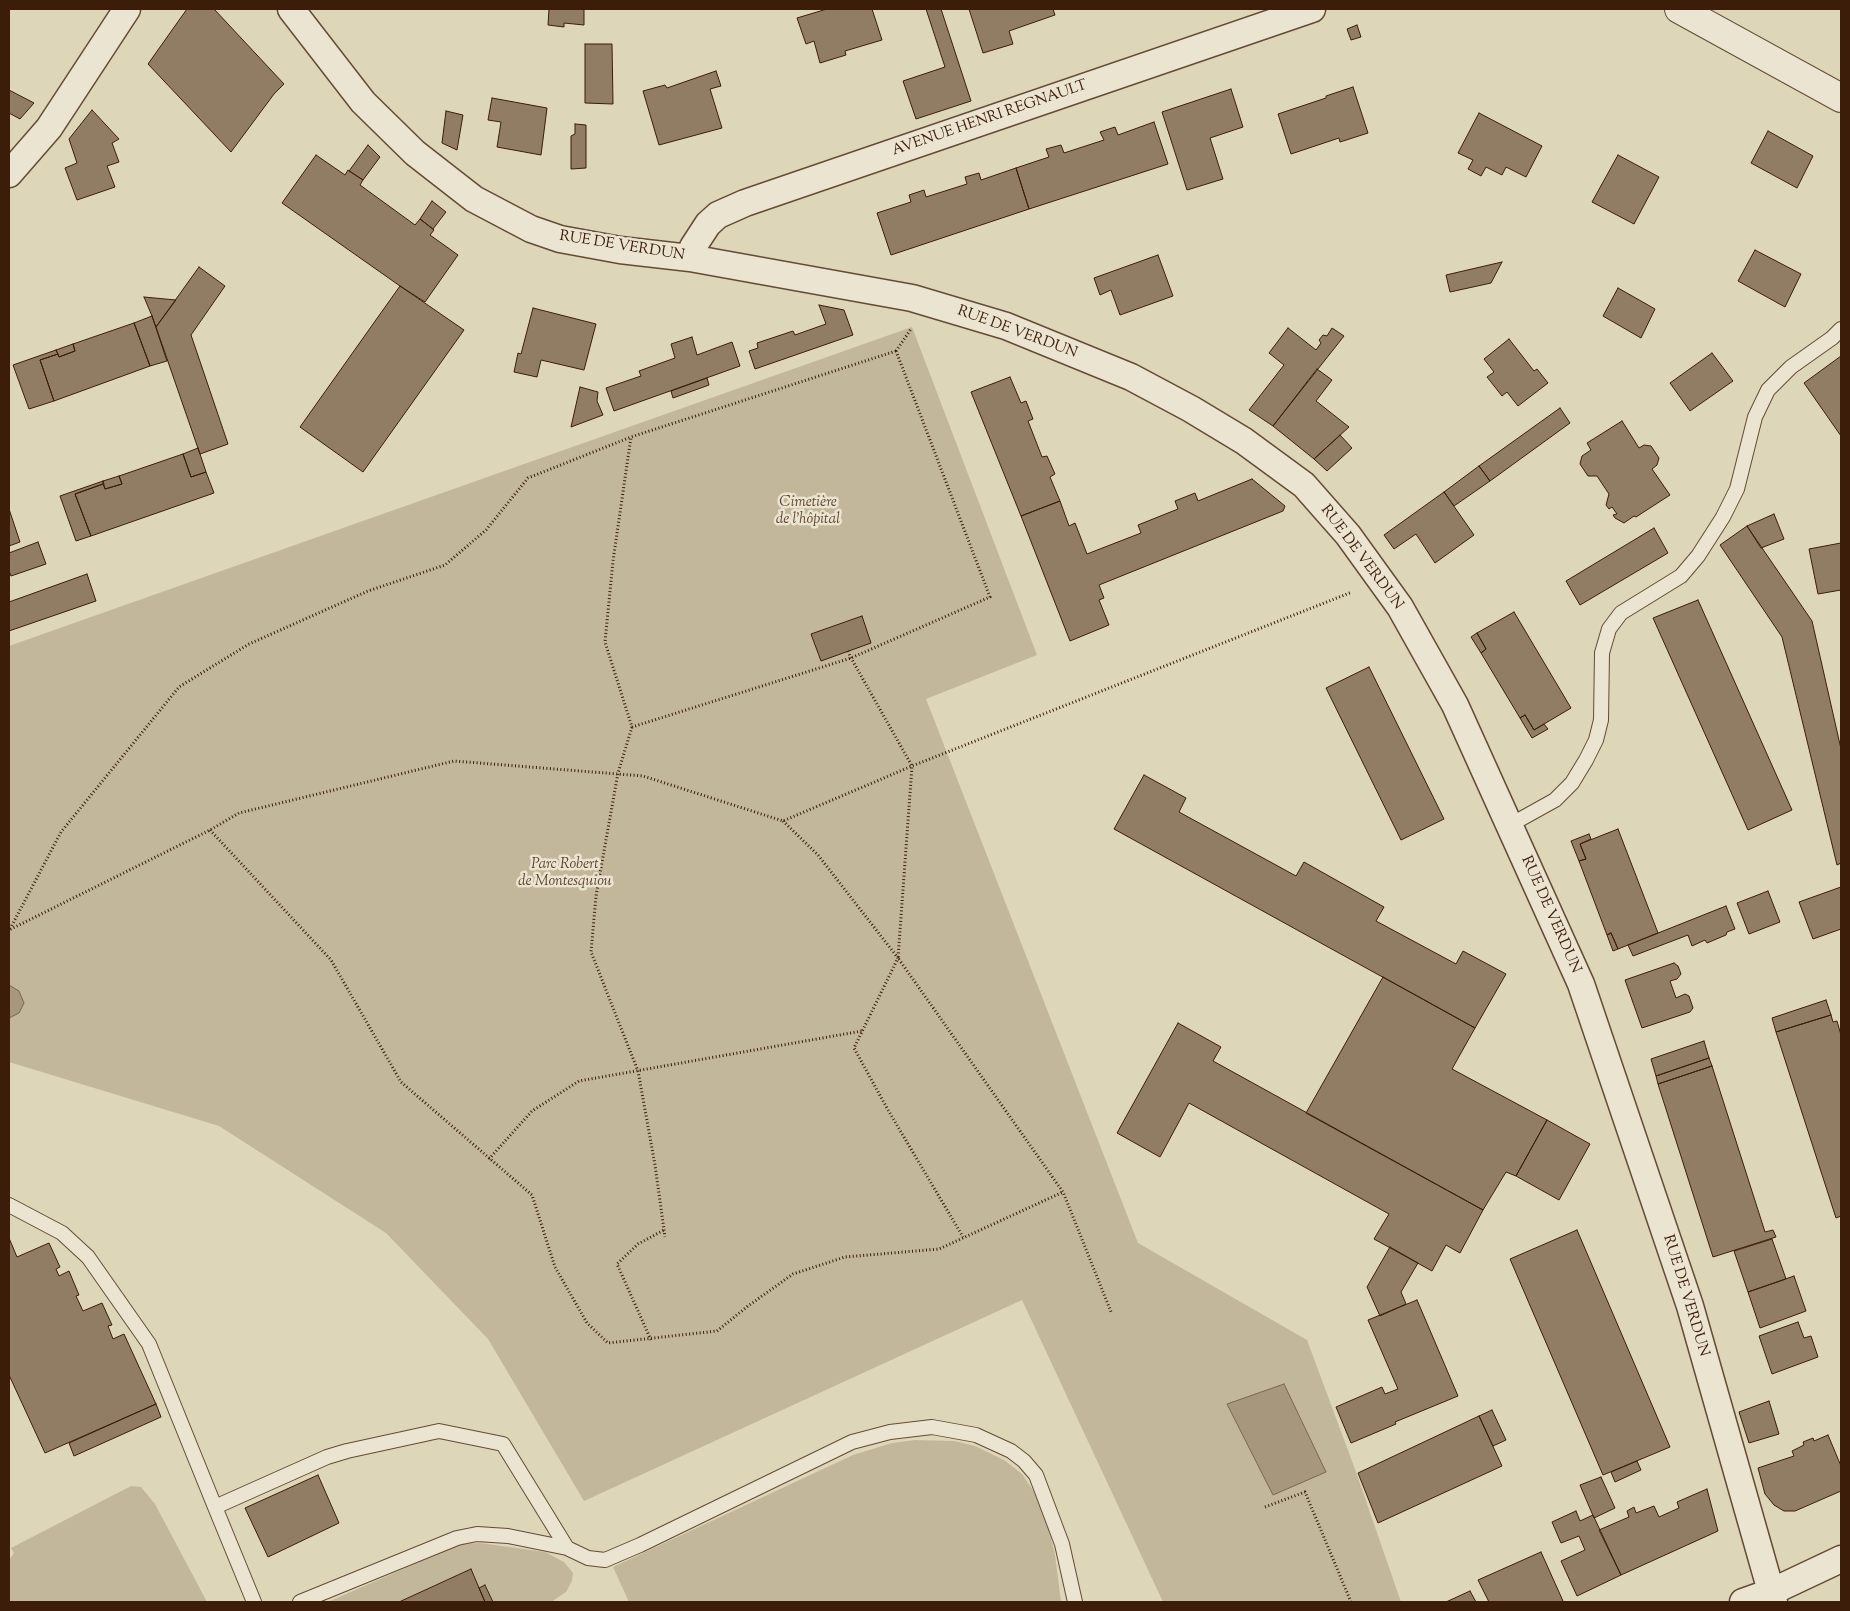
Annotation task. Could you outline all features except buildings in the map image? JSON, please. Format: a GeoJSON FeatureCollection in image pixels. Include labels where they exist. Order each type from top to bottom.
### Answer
{"type":"FeatureCollection","features":[{"type":"Feature","properties":{"kind":"street"},"geometry":{"type":"LineString","coordinates":[[9,174],[49,128],[127,9]]}},
{"type":"Feature","properties":{"kind":"street","name":"RUE DE VERDUN"},"geometry":{"type":"LineString","coordinates":[[290,9],[347,83],[389,129],[415,153],[474,199],[531,230],[620,250],[690,258],[912,298],[1006,326],[1131,377],[1192,409],[1244,441],[1304,485],[1348,535],[1400,607],[1455,705],[1581,984],[1625,1109],[1690,1306],[1772,1597]]}},
{"type":"Feature","properties":{"kind":"street","name":"AVENUE HENRI REGNAULT"},"geometry":{"type":"LineString","coordinates":[[690,258],[693,247],[708,224],[718,215],[745,203],[1312,9]]}},
{"type":"Feature","properties":{"kind":"street"},"geometry":{"type":"LineString","coordinates":[[1680,9],[1841,98]]}},
{"type":"Feature","properties":{"kind":"street"},"geometry":{"type":"LineString","coordinates":[[1743,1602],[1772,1597],[1841,1559]]}},
{"type":"Feature","properties":{"kind":"lane"},"geometry":{"type":"LineString","coordinates":[[1510,825],[1555,800],[1572,783],[1596,740],[1601,720],[1602,653],[1609,629],[1621,613],[1681,576],[1698,556],[1724,517],[1737,489],[1755,417],[1768,390],[1791,367],[1832,338],[1841,329]]}},
{"type":"Feature","properties":{"kind":"lane"},"geometry":{"type":"LineString","coordinates":[[9,1204],[62,1232],[88,1257],[149,1344],[254,1602]]}},
{"type":"Feature","properties":{"kind":"lane"},"geometry":{"type":"LineString","coordinates":[[300,1602],[456,1538],[477,1534],[508,1536],[567,1548],[588,1558],[605,1560],[640,1545],[852,1442],[890,1432],[932,1427],[976,1436],[1011,1451],[1036,1475],[1062,1544],[1075,1602]]}},
{"type":"Feature","properties":{"kind":"lane"},"geometry":{"type":"LineString","coordinates":[[215,1507],[326,1457],[439,1432],[503,1444],[567,1548]]}},
{"type":"Feature","properties":{"kind":"path"},"geometry":{"type":"LineString","coordinates":[[9,930],[61,832],[179,687],[249,644],[368,591],[445,565],[486,530],[528,478],[631,437],[896,351],[990,597],[850,658],[632,727]]}},
{"type":"Feature","properties":{"kind":"path"},"geometry":{"type":"LineString","coordinates":[[631,437],[613,560],[605,642],[632,727],[618,773],[596,896],[590,952],[638,1070],[665,1237]]}},
{"type":"Feature","properties":{"kind":"path"},"geometry":{"type":"LineString","coordinates":[[783,821],[912,766],[1381,581]]}},
{"type":"Feature","properties":{"kind":"path"},"geometry":{"type":"LineString","coordinates":[[848,651],[850,658],[912,766],[898,958],[854,1048],[888,1110],[964,1237]]}},
{"type":"Feature","properties":{"kind":"path"},"geometry":{"type":"LineString","coordinates":[[9,930],[210,830],[239,813],[454,761],[643,776],[783,821],[818,855],[898,958],[1063,1192],[1111,1312]]}},
{"type":"Feature","properties":{"kind":"path"},"geometry":{"type":"LineString","coordinates":[[210,830],[331,960],[401,1082],[532,1195],[555,1266],[588,1323],[608,1343],[651,1340],[717,1331],[793,1274],[845,1257],[939,1249],[1063,1192]]}},
{"type":"Feature","properties":{"kind":"path"},"geometry":{"type":"LineString","coordinates":[[489,1159],[532,1111],[579,1081],[862,1031]]}},
{"type":"Feature","properties":{"kind":"path"},"geometry":{"type":"LineString","coordinates":[[651,1340],[617,1264],[638,1244],[664,1230]]}},
{"type":"Feature","properties":{"kind":"path"},"geometry":{"type":"LineString","coordinates":[[1265,1507],[1305,1492],[1351,1602]]}},
{"type":"Feature","properties":{"kind":"green space","name":"Parc Robert de Montesquiou"},"geometry":{"type":"Polygon","coordinates":[[[912,327],[1037,655],[926,699],[1138,1243],[1307,1340],[1356,1472],[1401,1602],[1163,1602],[1022,1300],[584,1501],[488,1339],[386,1233],[219,1126],[9,1062],[9,646],[912,327]]]}},
{"type":"Feature","properties":{"kind":"green space"},"geometry":{"type":"Polygon","coordinates":[[[915,1440],[954,1441],[975,1446],[1004,1460],[1022,1474],[1036,1495],[1047,1521],[1055,1555],[1061,1602],[629,1602],[613,1567],[853,1455],[892,1443],[915,1440]]]}},
{"type":"Feature","properties":{"kind":"green space"},"geometry":{"type":"Polygon","coordinates":[[[131,1486],[141,1487],[155,1504],[207,1602],[9,1602],[9,1560],[14,1553],[11,1548],[131,1486]]]}},
{"type":"Feature","properties":{"kind":"green space"},"geometry":{"type":"Polygon","coordinates":[[[480,1543],[545,1552],[564,1562],[573,1573],[572,1581],[566,1592],[551,1602],[493,1602],[486,1585],[479,1588],[471,1569],[399,1602],[328,1602],[460,1544],[480,1543]]]}},
{"type":"Feature","properties":{"kind":"shaded area"},"geometry":{"type":"Polygon","coordinates":[[[9,985],[19,991],[24,1003],[19,1013],[9,1018],[9,985]]]}},
{"type":"Feature","properties":{"kind":"shaded area"},"geometry":{"type":"Polygon","coordinates":[[[1284,1384],[1326,1472],[1273,1495],[1227,1404],[1284,1384]]]}},
{"type":"Feature","properties":{"kind":"park label","name":"Cimetière de l'hôpital"},"geometry":{"type":"Point","coordinates":[808,512]}}]}
